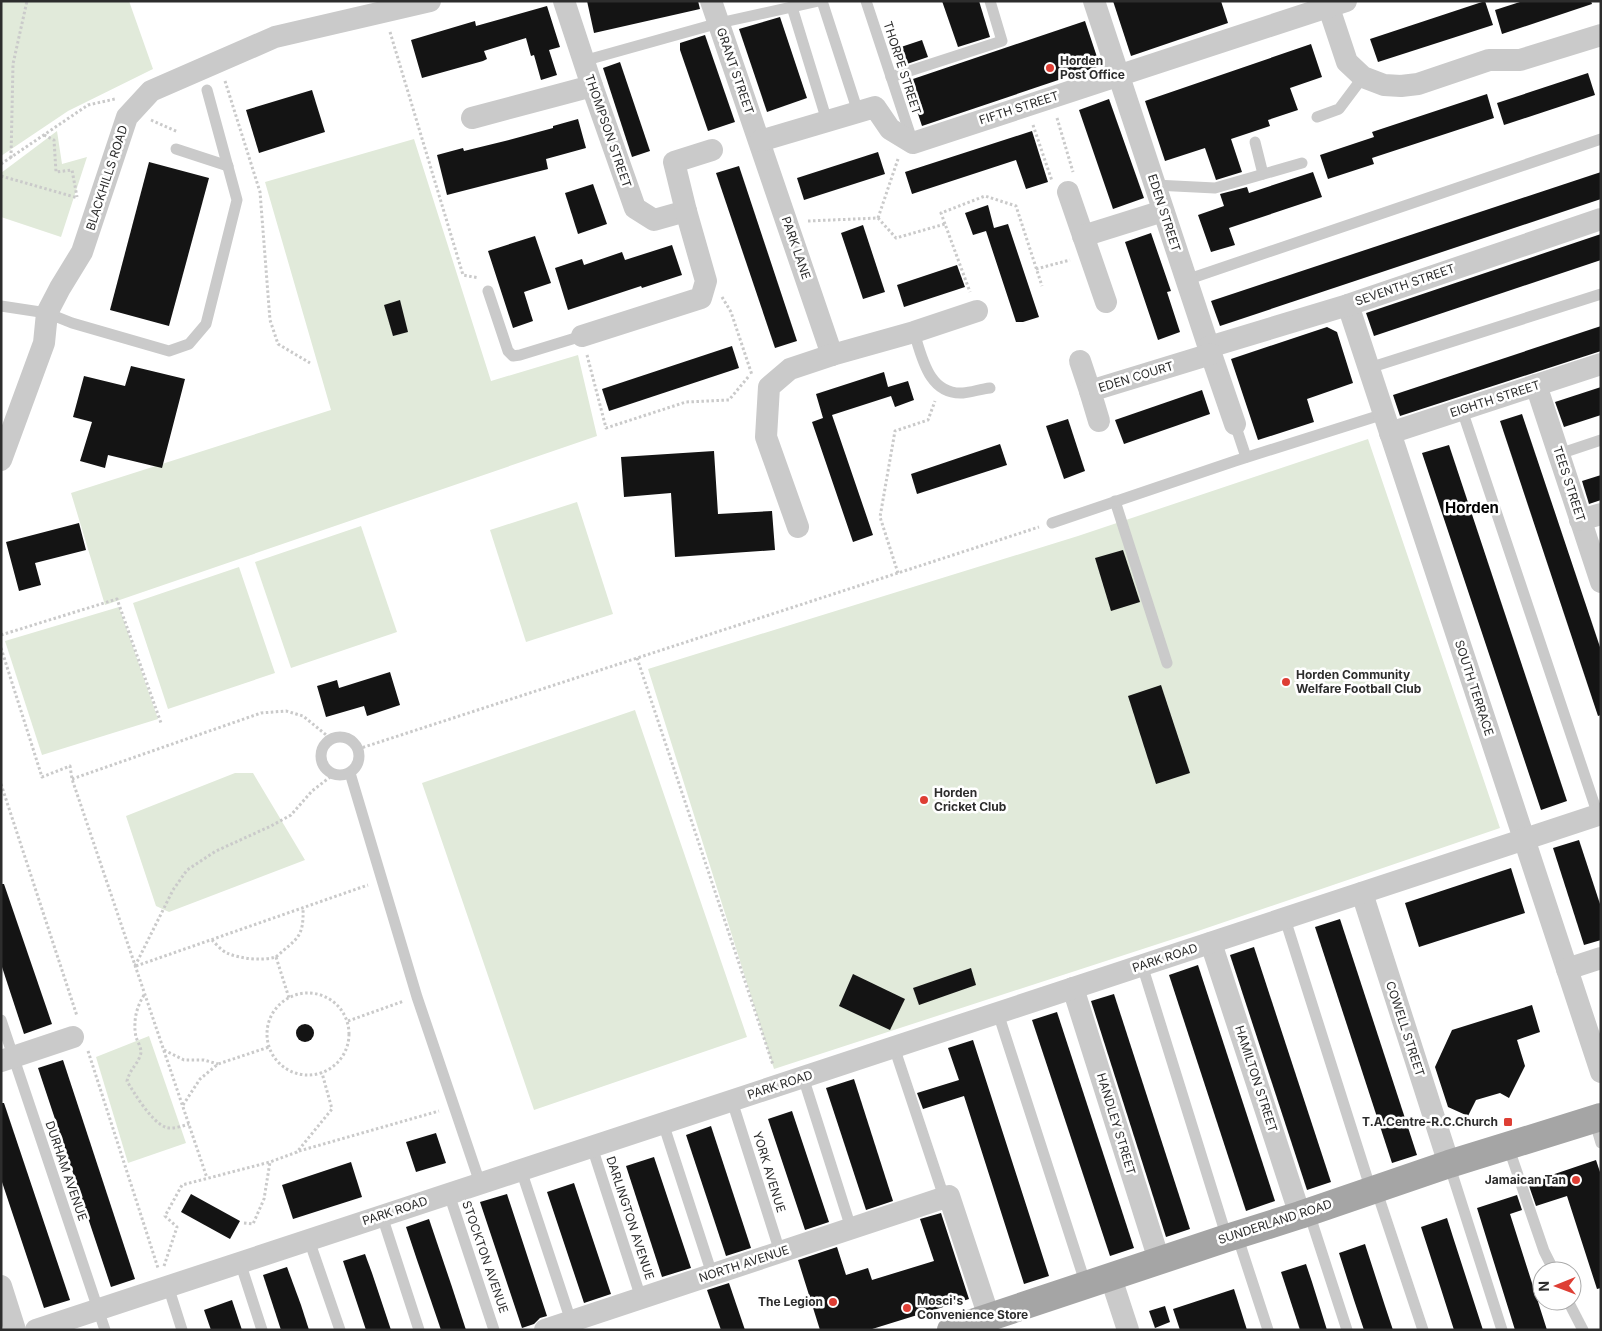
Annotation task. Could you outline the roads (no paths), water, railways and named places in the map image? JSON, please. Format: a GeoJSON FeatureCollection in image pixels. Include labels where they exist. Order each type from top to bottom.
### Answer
{"type":"FeatureCollection","features":[{"type":"Feature","properties":{"kind":"main road","name":"SUNDERLAND ROAD"},"geometry":{"type":"LineString","coordinates":[[951,1330],[1232,1236],[1304,1214],[1449,1164],[1508,1146],[1598,1126]]}},
{"type":"Feature","properties":{"kind":"street","name":"BLACKHILLS ROAD"},"geometry":{"type":"LineString","coordinates":[[1,460],[44,343],[47,313],[82,252],[127,118],[132,112],[152,91],[276,37],[430,1]]}},
{"type":"Feature","properties":{"kind":"street","name":"THOMPSON STREET"},"geometry":{"type":"LineString","coordinates":[[564,1],[583,61],[636,208],[654,220],[686,211]]}},
{"type":"Feature","properties":{"kind":"street","name":"GRANT STREET"},"geometry":{"type":"LineString","coordinates":[[711,1],[760,141]]}},
{"type":"Feature","properties":{"kind":"street","name":"EDEN STREET"},"geometry":{"type":"LineString","coordinates":[[1094,1],[1235,424]]}},
{"type":"Feature","properties":{"kind":"street"},"geometry":{"type":"LineString","coordinates":[[1338,4],[1348,62],[1363,77],[1384,85],[1418,84],[1489,60],[1520,60],[1601,35]]}},
{"type":"Feature","properties":{"kind":"street","name":"FIFTH STREET"},"geometry":{"type":"LineString","coordinates":[[909,140],[1026,106],[1338,4]]}},
{"type":"Feature","properties":{"kind":"street"},"geometry":{"type":"LineString","coordinates":[[472,118],[592,86]]}},
{"type":"Feature","properties":{"kind":"street"},"geometry":{"type":"LineString","coordinates":[[760,141],[875,107],[890,129],[909,140]]}},
{"type":"Feature","properties":{"kind":"street","name":"PARK LANE"},"geometry":{"type":"LineString","coordinates":[[760,141],[832,355]]}},
{"type":"Feature","properties":{"kind":"street"},"geometry":{"type":"LineString","coordinates":[[582,336],[701,298],[706,281],[674,162],[712,150]]}},
{"type":"Feature","properties":{"kind":"street"},"geometry":{"type":"LineString","coordinates":[[1065,184],[1106,302]]}},
{"type":"Feature","properties":{"kind":"street"},"geometry":{"type":"LineString","coordinates":[[1086,245],[1164,211]]}},
{"type":"Feature","properties":{"kind":"street","name":"SEVENTH STREET"},"geometry":{"type":"LineString","coordinates":[[1210,351],[1601,219]]}},
{"type":"Feature","properties":{"kind":"street","name":"SOUTH TERRACE"},"geometry":{"type":"LineString","coordinates":[[1348,304],[1601,1072]]}},
{"type":"Feature","properties":{"kind":"street"},"geometry":{"type":"LineString","coordinates":[[798,527],[766,437],[760,381],[832,355],[914,332],[977,311]]}},
{"type":"Feature","properties":{"kind":"street","name":"EDEN COURT"},"geometry":{"type":"LineString","coordinates":[[1099,421],[1090,391],[1210,351]]}},
{"type":"Feature","properties":{"kind":"street"},"geometry":{"type":"LineString","coordinates":[[1080,361],[1090,391]]}},
{"type":"Feature","properties":{"kind":"street","name":"EIGHTH STREET"},"geometry":{"type":"LineString","coordinates":[[1387,424],[1462,410],[1601,364]]}},
{"type":"Feature","properties":{"kind":"street","name":"TEES STREET"},"geometry":{"type":"LineString","coordinates":[[1536,386],[1559,454],[1591,517],[1601,582]]}},
{"type":"Feature","properties":{"kind":"street","name":"PARK ROAD"},"geometry":{"type":"LineString","coordinates":[[36,1330],[102,1319],[162,1288],[1285,918],[1524,840],[1600,818]]}},
{"type":"Feature","properties":{"kind":"street","name":"COWELL STREET"},"geometry":{"type":"LineString","coordinates":[[1362,893],[1449,1164]]}},
{"type":"Feature","properties":{"kind":"street","name":"HAMILTON STREET"},"geometry":{"type":"LineString","coordinates":[[1212,943],[1304,1214]]}},
{"type":"Feature","properties":{"kind":"street"},"geometry":{"type":"LineString","coordinates":[[1567,969],[1601,958]]}},
{"type":"Feature","properties":{"kind":"street","name":"HANDLEY STREET"},"geometry":{"type":"LineString","coordinates":[[1073,988],[1159,1260]]}},
{"type":"Feature","properties":{"kind":"street"},"geometry":{"type":"LineString","coordinates":[[7,1059],[73,1037]]}},
{"type":"Feature","properties":{"kind":"street"},"geometry":{"type":"LineString","coordinates":[[944,1198],[949,1196],[989,1317]]}},
{"type":"Feature","properties":{"kind":"street","name":"NORTH AVENUE"},"geometry":{"type":"LineString","coordinates":[[545,1330],[944,1198]]}},
{"type":"Feature","properties":{"kind":"street"},"geometry":{"type":"LineString","coordinates":[[1099,1281],[1128,1330]]}},
{"type":"Feature","properties":{"kind":"street"},"geometry":{"type":"LineString","coordinates":[[1,1286],[15,1330]]}},
{"type":"Feature","properties":{"kind":"lane"},"geometry":{"type":"LineString","coordinates":[[583,61],[719,23],[821,1],[858,112]]}},
{"type":"Feature","properties":{"kind":"lane","name":"THORPE STREET"},"geometry":{"type":"LineString","coordinates":[[866,1],[909,140]]}},
{"type":"Feature","properties":{"kind":"lane"},"geometry":{"type":"LineString","coordinates":[[891,77],[1002,41],[990,1]]}},
{"type":"Feature","properties":{"kind":"lane"},"geometry":{"type":"LineString","coordinates":[[792,7],[827,121]]}},
{"type":"Feature","properties":{"kind":"lane"},"geometry":{"type":"LineString","coordinates":[[1317,117],[1340,109],[1363,77]]}},
{"type":"Feature","properties":{"kind":"lane"},"geometry":{"type":"LineString","coordinates":[[1,306],[47,313],[72,324],[168,351],[189,344],[206,324],[237,200],[207,90]]}},
{"type":"Feature","properties":{"kind":"lane"},"geometry":{"type":"LineString","coordinates":[[1186,280],[1601,139]]}},
{"type":"Feature","properties":{"kind":"lane"},"geometry":{"type":"LineString","coordinates":[[1255,142],[1263,174]]}},
{"type":"Feature","properties":{"kind":"lane"},"geometry":{"type":"LineString","coordinates":[[176,149],[228,166]]}},
{"type":"Feature","properties":{"kind":"lane"},"geometry":{"type":"LineString","coordinates":[[1155,185],[1215,188],[1302,163]]}},
{"type":"Feature","properties":{"kind":"lane"},"geometry":{"type":"LineString","coordinates":[[488,291],[508,351],[513,356],[582,336]]}},
{"type":"Feature","properties":{"kind":"lane"},"geometry":{"type":"LineString","coordinates":[[1369,368],[1601,294]]}},
{"type":"Feature","properties":{"kind":"lane"},"geometry":{"type":"LineString","coordinates":[[914,332],[924,366],[931,378],[940,387],[950,392],[962,393],[990,388]]}},
{"type":"Feature","properties":{"kind":"lane"},"geometry":{"type":"LineString","coordinates":[[1462,410],[1600,818]]}},
{"type":"Feature","properties":{"kind":"lane"},"geometry":{"type":"LineString","coordinates":[[1235,424],[1246,457]]}},
{"type":"Feature","properties":{"kind":"lane"},"geometry":{"type":"LineString","coordinates":[[1052,523],[1246,457],[1387,424]]}},
{"type":"Feature","properties":{"kind":"lane"},"geometry":{"type":"LineString","coordinates":[[1559,454],[1601,440]]}},
{"type":"Feature","properties":{"kind":"lane"},"geometry":{"type":"LineString","coordinates":[[1115,501],[1167,663]]}},
{"type":"Feature","properties":{"kind":"lane"},"geometry":{"type":"LineString","coordinates":[[340,736],[350,739],[357,746],[360,756],[357,766],[350,773],[340,776],[330,773],[323,765],[320,755],[323,746],[330,738],[340,736]]}},
{"type":"Feature","properties":{"kind":"lane"},"geometry":{"type":"LineString","coordinates":[[350,773],[416,996],[480,1183]]}},
{"type":"Feature","properties":{"kind":"lane"},"geometry":{"type":"LineString","coordinates":[[1285,918],[1373,1189],[1423,1330]]}},
{"type":"Feature","properties":{"kind":"lane"},"geometry":{"type":"LineString","coordinates":[[1142,966],[1232,1236],[1268,1330]]}},
{"type":"Feature","properties":{"kind":"lane"},"geometry":{"type":"LineString","coordinates":[[998,1013],[1099,1281]]}},
{"type":"Feature","properties":{"kind":"lane","name":"DURHAM AVENUE"},"geometry":{"type":"LineString","coordinates":[[1,1020],[7,1059],[102,1319]]}},
{"type":"Feature","properties":{"kind":"lane"},"geometry":{"type":"LineString","coordinates":[[894,1047],[944,1198]]}},
{"type":"Feature","properties":{"kind":"lane"},"geometry":{"type":"LineString","coordinates":[[803,1077],[851,1228]]}},
{"type":"Feature","properties":{"kind":"lane","name":"YORK AVENUE"},"geometry":{"type":"LineString","coordinates":[[732,1100],[780,1252]]}},
{"type":"Feature","properties":{"kind":"lane"},"geometry":{"type":"LineString","coordinates":[[663,1123],[712,1274]]}},
{"type":"Feature","properties":{"kind":"lane"},"geometry":{"type":"LineString","coordinates":[[1508,1146],[1549,1261]]}},
{"type":"Feature","properties":{"kind":"lane","name":"DARLINGTON AVENUE"},"geometry":{"type":"LineString","coordinates":[[592,1147],[641,1298]]}},
{"type":"Feature","properties":{"kind":"lane"},"geometry":{"type":"LineString","coordinates":[[1449,1164],[1502,1330]]}},
{"type":"Feature","properties":{"kind":"lane"},"geometry":{"type":"LineString","coordinates":[[521,1170],[571,1321]]}},
{"type":"Feature","properties":{"kind":"lane","name":"STOCKTON AVENUE"},"geometry":{"type":"LineString","coordinates":[[449,1194],[494,1330]]}},
{"type":"Feature","properties":{"kind":"lane"},"geometry":{"type":"LineString","coordinates":[[1304,1214],[1347,1330]]}},
{"type":"Feature","properties":{"kind":"lane"},"geometry":{"type":"LineString","coordinates":[[382,1216],[420,1330]]}},
{"type":"Feature","properties":{"kind":"lane"},"geometry":{"type":"LineString","coordinates":[[309,1240],[340,1330]]}},
{"type":"Feature","properties":{"kind":"lane"},"geometry":{"type":"LineString","coordinates":[[240,1262],[262,1330]]}},
{"type":"Feature","properties":{"kind":"lane"},"geometry":{"type":"LineString","coordinates":[[162,1288],[182,1330]]}},
{"type":"Feature","properties":{"kind":"lane"},"geometry":{"type":"LineString","coordinates":[[1573,1311],[1583,1330]]}},
{"type":"Feature","properties":{"kind":"place","name":"Horden Post Office"},"geometry":{"type":"Point","coordinates":[1050,68]}},
{"type":"Feature","properties":{"kind":"place","name":"Horden Community Welfare Football Club"},"geometry":{"type":"Point","coordinates":[1286,682]}},
{"type":"Feature","properties":{"kind":"place","name":"Horden Cricket Club"},"geometry":{"type":"Point","coordinates":[924,800]}},
{"type":"Feature","properties":{"kind":"place","name":"T.A.Centre-R.C.Church"},"geometry":{"type":"Point","coordinates":[1508,1122]}},
{"type":"Feature","properties":{"kind":"place","name":"Jamaican Tan"},"geometry":{"type":"Point","coordinates":[1576,1180]}},
{"type":"Feature","properties":{"kind":"place","name":"The Legion"},"geometry":{"type":"Point","coordinates":[833,1302]}},
{"type":"Feature","properties":{"kind":"place","name":"Mosci's Convenience Store"},"geometry":{"type":"Point","coordinates":[907,1308]}},
{"type":"Feature","properties":{"kind":"district","name":"Horden"},"geometry":{"type":"Point","coordinates":[1472,508]}}]}
